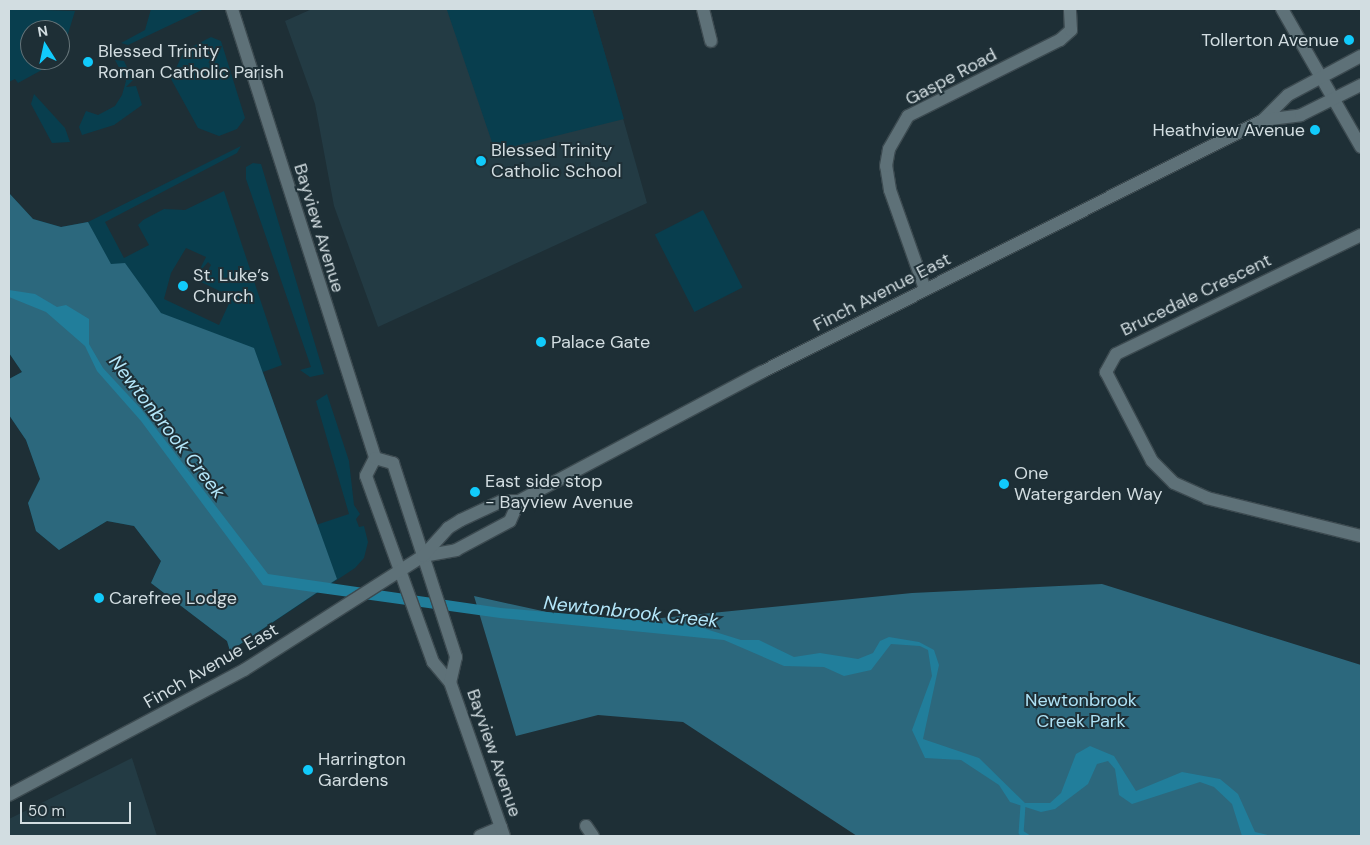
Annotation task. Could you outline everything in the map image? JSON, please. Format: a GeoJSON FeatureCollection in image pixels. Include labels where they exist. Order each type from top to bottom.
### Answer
{"type":"FeatureCollection","features":[{"type":"Feature","properties":{"kind":"main road","name":"Bayview Avenue"},"geometry":{"type":"LineString","coordinates":[[232,9],[375,458],[366,476],[398,571],[433,662],[450,682],[502,832]]}},
{"type":"Feature","properties":{"kind":"main road"},"geometry":{"type":"LineString","coordinates":[[703,9],[711,41]]}},
{"type":"Feature","properties":{"kind":"main road","name":"Gaspe Road"},"geometry":{"type":"LineString","coordinates":[[925,289],[890,190],[886,166],[889,149],[908,116],[1060,40],[1071,30],[1070,9]]}},
{"type":"Feature","properties":{"kind":"main road"},"geometry":{"type":"LineString","coordinates":[[1282,9],[1361,147]]}},
{"type":"Feature","properties":{"kind":"main road","name":"Finch Avenue East"},"geometry":{"type":"LineString","coordinates":[[1264,120],[1288,95],[1361,56]]}},
{"type":"Feature","properties":{"kind":"main road","name":"Finch Avenue East"},"geometry":{"type":"LineString","coordinates":[[9,795],[244,670],[423,556],[448,528],[502,501],[519,501],[925,289],[1264,120],[1301,115],[1361,85]]}},
{"type":"Feature","properties":{"kind":"main road","name":"Brucedale Crescent"},"geometry":{"type":"LineString","coordinates":[[1361,235],[1116,354],[1106,372],[1152,461],[1174,483],[1207,498],[1361,536]]}},
{"type":"Feature","properties":{"kind":"main road","name":"Bayview Avenue"},"geometry":{"type":"LineString","coordinates":[[375,458],[393,463],[456,657],[450,682]]}},
{"type":"Feature","properties":{"kind":"main road","name":"Finch Avenue East"},"geometry":{"type":"LineString","coordinates":[[423,556],[456,550],[510,521],[519,501]]}},
{"type":"Feature","properties":{"kind":"main road"},"geometry":{"type":"LineString","coordinates":[[480,836],[502,832]]}},
{"type":"Feature","properties":{"kind":"shaded area"},"geometry":{"type":"Polygon","coordinates":[[[9,9],[75,11],[70,27],[70,20],[20,20],[20,70],[42,70],[18,83],[15,79],[9,82],[9,9]]]}},
{"type":"Feature","properties":{"kind":"shaded area"},"geometry":{"type":"Polygon","coordinates":[[[151,9],[204,9],[128,45],[121,43],[145,30],[151,9]]]}},
{"type":"Feature","properties":{"kind":"shaded area","name":"Blessed Trinity Catholic School"},"geometry":{"type":"Polygon","coordinates":[[[312,9],[592,9],[647,203],[378,327],[334,206],[315,104],[285,21],[312,9]]]}},
{"type":"Feature","properties":{"kind":"shaded area"},"geometry":{"type":"Polygon","coordinates":[[[592,9],[624,119],[495,151],[447,10],[592,9]]]}},
{"type":"Feature","properties":{"kind":"shaded area"},"geometry":{"type":"Polygon","coordinates":[[[211,37],[221,41],[245,118],[237,129],[219,136],[198,128],[171,79],[184,51],[211,37]]]}},
{"type":"Feature","properties":{"kind":"shaded area"},"geometry":{"type":"Polygon","coordinates":[[[115,60],[124,61],[133,80],[126,87],[136,86],[142,105],[114,125],[82,135],[79,127],[86,111],[98,115],[115,106],[122,95],[126,81],[115,60]]]}},
{"type":"Feature","properties":{"kind":"shaded area"},"geometry":{"type":"Polygon","coordinates":[[[34,94],[65,128],[70,142],[52,143],[31,104],[34,94]]]}},
{"type":"Feature","properties":{"kind":"shaded area"},"geometry":{"type":"Polygon","coordinates":[[[241,146],[237,153],[105,222],[124,258],[149,245],[138,225],[143,220],[164,209],[185,210],[224,191],[282,365],[263,372],[316,525],[349,514],[316,401],[327,394],[349,461],[354,505],[360,514],[356,519],[359,527],[364,526],[368,542],[364,558],[355,568],[230,651],[227,641],[151,583],[161,561],[134,526],[107,521],[59,550],[36,531],[28,503],[40,479],[26,440],[9,415],[9,379],[22,372],[9,353],[9,193],[33,219],[61,227],[88,222],[241,146]],[[186,248],[171,273],[164,299],[219,325],[232,297],[201,282],[211,265],[208,262],[197,275],[206,257],[186,248]]]}},
{"type":"Feature","properties":{"kind":"shaded area"},"geometry":{"type":"Polygon","coordinates":[[[253,163],[261,164],[324,374],[310,377],[300,370],[311,367],[246,179],[246,167],[253,163]]]}},
{"type":"Feature","properties":{"kind":"shaded area"},"geometry":{"type":"Polygon","coordinates":[[[703,210],[742,288],[694,312],[655,235],[703,210]]]}},
{"type":"Feature","properties":{"kind":"shaded area"},"geometry":{"type":"Polygon","coordinates":[[[9,290],[35,294],[57,307],[66,305],[89,319],[89,344],[103,368],[141,409],[268,574],[501,608],[693,625],[741,640],[759,640],[794,657],[820,653],[858,659],[873,653],[880,641],[889,637],[919,642],[934,650],[939,665],[923,739],[979,758],[1025,803],[1050,803],[1061,793],[1076,754],[1090,746],[1114,756],[1136,791],[1182,772],[1220,779],[1238,794],[1255,832],[1272,836],[1242,836],[1232,804],[1214,787],[1200,782],[1132,804],[1119,795],[1115,769],[1108,761],[1097,764],[1088,784],[1055,809],[1041,812],[1010,802],[999,785],[961,760],[925,758],[912,730],[932,676],[928,650],[920,646],[891,644],[871,670],[844,676],[824,667],[784,666],[724,640],[500,618],[263,585],[141,421],[97,371],[85,346],[46,312],[9,297],[9,290]]]}},
{"type":"Feature","properties":{"kind":"shaded area"},"geometry":{"type":"Polygon","coordinates":[[[132,758],[157,836],[9,836],[9,819],[132,758]]]}},
{"type":"Feature","properties":{"kind":"green space"},"geometry":{"type":"Polygon","coordinates":[[[9,193],[33,219],[61,227],[88,222],[111,264],[125,263],[161,313],[254,348],[337,579],[230,651],[227,641],[151,583],[161,561],[134,526],[107,521],[59,550],[36,531],[28,503],[40,479],[26,440],[9,415],[9,379],[22,372],[9,353],[9,193]]]}},
{"type":"Feature","properties":{"kind":"green space","name":"Newtonbrook Creek Park"},"geometry":{"type":"Polygon","coordinates":[[[1102,584],[1361,665],[1361,836],[857,836],[683,722],[598,715],[516,736],[474,596],[602,624],[912,593],[1102,584]]]}},
{"type":"Feature","properties":{"kind":"waterway"},"geometry":{"type":"LineString","coordinates":[[1023,805],[1021,832],[1027,836]]}},
{"type":"Feature","properties":{"kind":"place","name":"Tollerton Avenue"},"geometry":{"type":"Point","coordinates":[1349,40]}},
{"type":"Feature","properties":{"kind":"place","name":"Blessed Trinity Roman Catholic Parish"},"geometry":{"type":"Point","coordinates":[88,62]}},
{"type":"Feature","properties":{"kind":"place","name":"Heathview Avenue"},"geometry":{"type":"Point","coordinates":[1315,130]}},
{"type":"Feature","properties":{"kind":"place","name":"Blessed Trinity Catholic School"},"geometry":{"type":"Point","coordinates":[481,161]}},
{"type":"Feature","properties":{"kind":"place","name":"St. Luke’s Church"},"geometry":{"type":"Point","coordinates":[183,286]}},
{"type":"Feature","properties":{"kind":"place","name":"Palace Gate"},"geometry":{"type":"Point","coordinates":[541,342]}},
{"type":"Feature","properties":{"kind":"place","name":"One Watergarden Way"},"geometry":{"type":"Point","coordinates":[1004,484]}},
{"type":"Feature","properties":{"kind":"place","name":"East side stop - Bayview Avenue"},"geometry":{"type":"Point","coordinates":[475,492]}},
{"type":"Feature","properties":{"kind":"place","name":"Carefree Lodge"},"geometry":{"type":"Point","coordinates":[99,598]}},
{"type":"Feature","properties":{"kind":"place","name":"Harrington Gardens"},"geometry":{"type":"Point","coordinates":[308,770]}},
{"type":"Feature","properties":{"kind":"water label","name":"Newtonbrook Creek"},"geometry":{"type":"Point","coordinates":[167,427]}},
{"type":"Feature","properties":{"kind":"water label","name":"Newtonbrook Creek"},"geometry":{"type":"Point","coordinates":[631,612]}}]}
